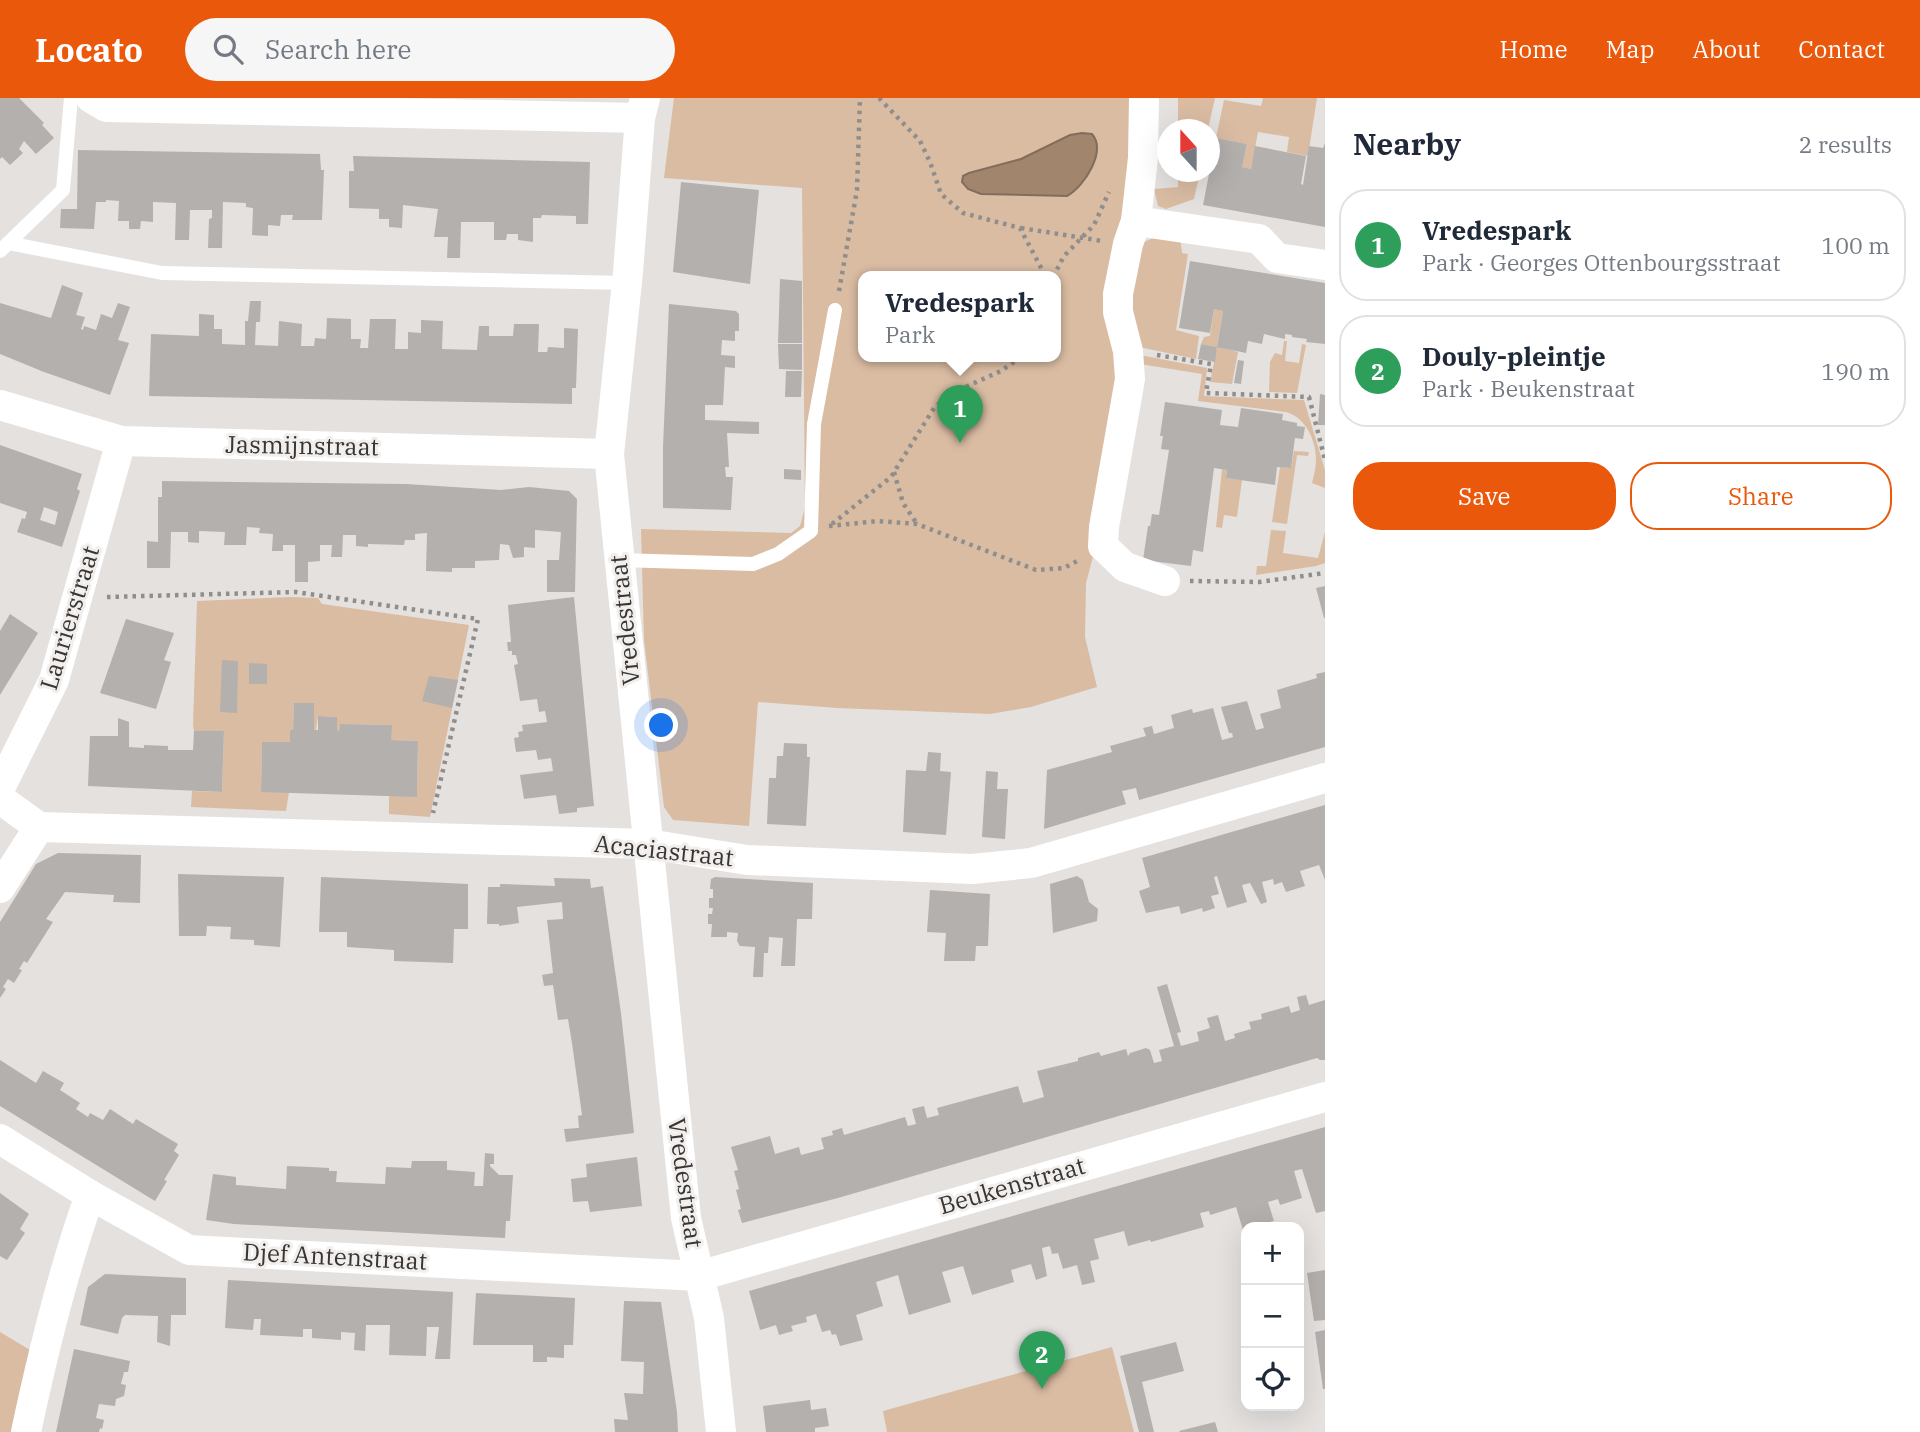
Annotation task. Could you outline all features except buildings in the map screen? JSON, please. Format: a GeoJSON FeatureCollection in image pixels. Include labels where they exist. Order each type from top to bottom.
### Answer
{"type":"FeatureCollection","features":[{"type":"Feature","properties":{"kind":"street"},"geometry":{"type":"LineString","coordinates":[[91,98],[106,107],[643,108]]}},
{"type":"Feature","properties":{"kind":"street"},"geometry":{"type":"LineString","coordinates":[[1144,98],[1143,158],[1132,233],[1118,294],[1118,312],[1128,351],[1130,379],[1103,546],[1125,566],[1165,581]]}},
{"type":"Feature","properties":{"kind":"street","name":"Vredestraat"},"geometry":{"type":"LineString","coordinates":[[643,108],[609,454],[686,1218],[709,1318],[721,1432]]}},
{"type":"Feature","properties":{"kind":"street"},"geometry":{"type":"LineString","coordinates":[[1132,233],[1259,239],[1277,258],[1325,265]]}},
{"type":"Feature","properties":{"kind":"street","name":"Jasmijnstraat"},"geometry":{"type":"LineString","coordinates":[[0,405],[121,441],[609,454]]}},
{"type":"Feature","properties":{"kind":"street","name":"Laurierstraat"},"geometry":{"type":"LineString","coordinates":[[0,788],[54,680],[121,441]]}},
{"type":"Feature","properties":{"kind":"street","name":"Acaciastraat"},"geometry":{"type":"LineString","coordinates":[[39,827],[648,844],[747,860],[972,869],[1031,863],[1325,778]]}},
{"type":"Feature","properties":{"kind":"street"},"geometry":{"type":"LineString","coordinates":[[0,799],[39,827],[0,888]]}},
{"type":"Feature","properties":{"kind":"street","name":"Beukenstraat"},"geometry":{"type":"LineString","coordinates":[[699,1276],[1325,1097]]}},
{"type":"Feature","properties":{"kind":"street","name":"Djef Antenstraat"},"geometry":{"type":"LineString","coordinates":[[0,1139],[90,1195],[189,1250],[699,1276]]}},
{"type":"Feature","properties":{"kind":"street"},"geometry":{"type":"LineString","coordinates":[[26,1432],[39,1368],[69,1254],[90,1195]]}},
{"type":"Feature","properties":{"kind":"lane"},"geometry":{"type":"LineString","coordinates":[[4,247],[63,190],[71,98]]}},
{"type":"Feature","properties":{"kind":"lane"},"geometry":{"type":"LineString","coordinates":[[4,247],[162,273],[627,283]]}},
{"type":"Feature","properties":{"kind":"lane"},"geometry":{"type":"LineString","coordinates":[[619,560],[753,564],[778,554],[811,531],[814,424],[835,310]]}},
{"type":"Feature","properties":{"kind":"path"},"geometry":{"type":"LineString","coordinates":[[835,310],[857,190],[860,98]]}},
{"type":"Feature","properties":{"kind":"path"},"geometry":{"type":"LineString","coordinates":[[879,98],[920,141],[941,194],[963,213],[1020,228],[1080,237],[1132,233]]}},
{"type":"Feature","properties":{"kind":"path"},"geometry":{"type":"LineString","coordinates":[[1056,271],[1064,256],[1094,225],[1110,188]]}},
{"type":"Feature","properties":{"kind":"path"},"geometry":{"type":"LineString","coordinates":[[1020,228],[1043,271]]}},
{"type":"Feature","properties":{"kind":"path"},"geometry":{"type":"LineString","coordinates":[[1128,351],[1211,364],[1206,393],[1309,397],[1325,460]]}},
{"type":"Feature","properties":{"kind":"path"},"geometry":{"type":"LineString","coordinates":[[832,525],[891,477],[934,408],[950,394],[1001,372],[1014,362]]}},
{"type":"Feature","properties":{"kind":"path"},"geometry":{"type":"LineString","coordinates":[[894,471],[902,502],[918,524]]}},
{"type":"Feature","properties":{"kind":"path"},"geometry":{"type":"LineString","coordinates":[[811,531],[832,525],[878,521],[918,524],[1036,570],[1064,568],[1103,546]]}},
{"type":"Feature","properties":{"kind":"path"},"geometry":{"type":"LineString","coordinates":[[1165,581],[1259,582],[1325,573]]}},
{"type":"Feature","properties":{"kind":"path"},"geometry":{"type":"LineString","coordinates":[[78,598],[296,592],[478,619],[428,838]]}},
{"type":"Feature","properties":{"kind":"shaded area"},"geometry":{"type":"Polygon","coordinates":[[[674,98],[1142,98],[1125,378],[1102,523],[1086,583],[1085,637],[1097,687],[1031,707],[990,714],[758,702],[749,826],[673,820],[664,807],[644,640],[641,529],[791,533],[800,526],[805,507],[802,188],[664,178],[674,98]]]}},
{"type":"Feature","properties":{"kind":"shaded area"},"geometry":{"type":"Polygon","coordinates":[[[1178,98],[1215,98],[1210,119],[1178,119],[1178,98]]]}},
{"type":"Feature","properties":{"kind":"shaded area"},"geometry":{"type":"Polygon","coordinates":[[[1263,98],[1317,98],[1308,156],[1287,152],[1289,137],[1258,132],[1251,169],[1242,167],[1247,144],[1220,139],[1224,100],[1261,106],[1263,98]]]}},
{"type":"Feature","properties":{"kind":"shaded area"},"geometry":{"type":"Polygon","coordinates":[[[1092,134],[1096,141],[1095,159],[1080,185],[1067,196],[981,194],[968,189],[962,182],[963,176],[969,173],[1021,159],[1070,135],[1092,134]]]}},
{"type":"Feature","properties":{"kind":"shaded area"},"geometry":{"type":"Polygon","coordinates":[[[1178,182],[1198,182],[1194,199],[1166,209],[1158,206],[1154,189],[1178,187],[1178,182]]]}},
{"type":"Feature","properties":{"kind":"shaded area"},"geometry":{"type":"Polygon","coordinates":[[[1172,230],[1180,235],[1182,253],[1188,254],[1176,330],[1199,336],[1196,359],[1139,347],[1126,320],[1137,245],[1172,230]]]}},
{"type":"Feature","properties":{"kind":"shaded area"},"geometry":{"type":"Polygon","coordinates":[[[1214,309],[1223,311],[1217,346],[1238,352],[1232,384],[1210,382],[1217,347],[1201,344],[1204,337],[1210,336],[1214,309]]]}},
{"type":"Feature","properties":{"kind":"shaded area"},"geometry":{"type":"Polygon","coordinates":[[[1284,341],[1287,341],[1285,361],[1299,363],[1302,344],[1306,345],[1297,393],[1269,392],[1270,362],[1275,353],[1282,355],[1284,341]]]}},
{"type":"Feature","properties":{"kind":"shaded area"},"geometry":{"type":"Polygon","coordinates":[[[1140,355],[1207,368],[1204,396],[1304,400],[1325,470],[1325,488],[1312,483],[1316,462],[1314,444],[1299,419],[1286,412],[1198,401],[1202,374],[1140,364],[1140,355]]]}},
{"type":"Feature","properties":{"kind":"shaded area"},"geometry":{"type":"Polygon","coordinates":[[[1294,451],[1309,452],[1308,456],[1297,455],[1287,524],[1272,522],[1280,467],[1291,468],[1294,451]]]}},
{"type":"Feature","properties":{"kind":"shaded area"},"geometry":{"type":"Polygon","coordinates":[[[1222,469],[1227,470],[1226,478],[1242,480],[1237,517],[1224,515],[1222,528],[1216,527],[1222,469]]]}},
{"type":"Feature","properties":{"kind":"shaded area"},"geometry":{"type":"Polygon","coordinates":[[[1271,530],[1286,531],[1283,553],[1318,558],[1325,532],[1325,563],[1256,575],[1257,566],[1266,566],[1271,530]]]}},
{"type":"Feature","properties":{"kind":"shaded area"},"geometry":{"type":"Polygon","coordinates":[[[318,598],[322,604],[469,625],[430,817],[389,814],[389,796],[417,796],[418,741],[391,740],[391,725],[340,724],[339,731],[337,717],[318,716],[314,730],[314,703],[294,703],[290,742],[262,742],[261,792],[289,792],[286,811],[191,807],[192,791],[222,792],[224,732],[194,731],[197,601],[318,598]]]}},
{"type":"Feature","properties":{"kind":"shaded area"},"geometry":{"type":"Polygon","coordinates":[[[0,1332],[30,1350],[13,1432],[0,1432],[0,1332]]]}},
{"type":"Feature","properties":{"kind":"shaded area"},"geometry":{"type":"Polygon","coordinates":[[[1112,1347],[1134,1432],[887,1432],[883,1411],[1112,1347]]]}},
{"type":"Feature","properties":{"kind":"place","name":"Vredespark"},"geometry":{"type":"Point","coordinates":[960,443]}},
{"type":"Feature","properties":{"kind":"place","name":"Douly-pleintje"},"geometry":{"type":"Point","coordinates":[1042,1389]}}]}
